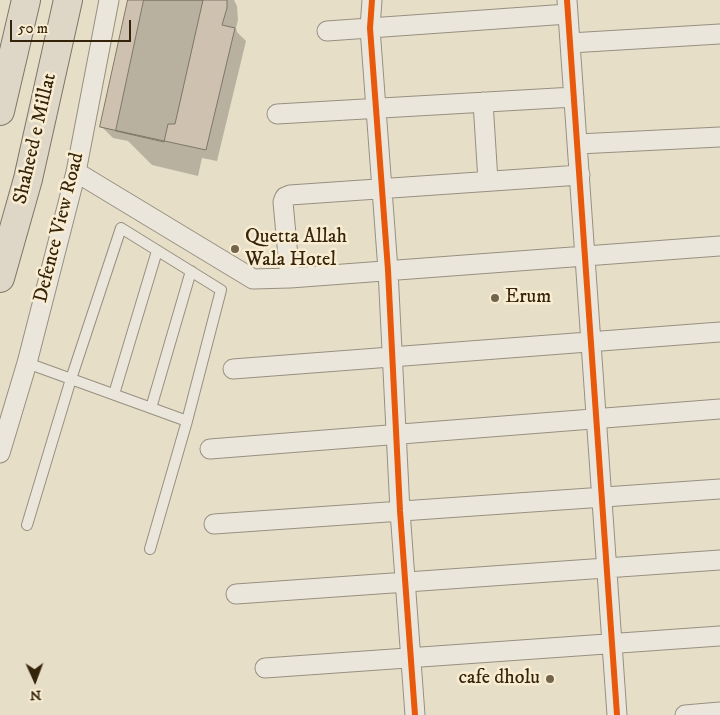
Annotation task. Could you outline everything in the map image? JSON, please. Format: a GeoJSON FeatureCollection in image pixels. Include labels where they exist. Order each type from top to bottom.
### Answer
{"type":"FeatureCollection","features":[{"type":"Feature","properties":{"kind":"main road","name":"Shaheed e Millat"},"geometry":{"type":"LineString","coordinates":[[0,111],[26,0]]}},
{"type":"Feature","properties":{"kind":"main road","name":"Shaheed e Millat"},"geometry":{"type":"LineString","coordinates":[[0,278],[28,179],[68,0]]}},
{"type":"Feature","properties":{"kind":"street","name":"Defence View Road"},"geometry":{"type":"LineString","coordinates":[[0,453],[27,363],[76,172],[110,0]]}},
{"type":"Feature","properties":{"kind":"street"},"geometry":{"type":"LineString","coordinates":[[372,0],[370,28],[388,270],[400,511],[415,715]]}},
{"type":"Feature","properties":{"kind":"street"},"geometry":{"type":"LineString","coordinates":[[326,30],[370,28],[568,7],[598,418],[617,715]]}},
{"type":"Feature","properties":{"kind":"street"},"geometry":{"type":"LineString","coordinates":[[570,43],[720,34]]}},
{"type":"Feature","properties":{"kind":"street"},"geometry":{"type":"LineString","coordinates":[[277,114],[574,97]]}},
{"type":"Feature","properties":{"kind":"street"},"geometry":{"type":"LineString","coordinates":[[483,102],[488,181]]}},
{"type":"Feature","properties":{"kind":"street"},"geometry":{"type":"LineString","coordinates":[[578,144],[720,137]]}},
{"type":"Feature","properties":{"kind":"street"},"geometry":{"type":"LineString","coordinates":[[76,172],[253,279],[290,278],[720,246]]}},
{"type":"Feature","properties":{"kind":"street"},"geometry":{"type":"LineString","coordinates":[[290,278],[283,202],[285,197],[290,195],[382,187],[580,175]]}},
{"type":"Feature","properties":{"kind":"street"},"geometry":{"type":"LineString","coordinates":[[232,369],[720,332]]}},
{"type":"Feature","properties":{"kind":"street"},"geometry":{"type":"LineString","coordinates":[[210,449],[720,409]]}},
{"type":"Feature","properties":{"kind":"street"},"geometry":{"type":"LineString","coordinates":[[214,524],[720,489]]}},
{"type":"Feature","properties":{"kind":"street"},"geometry":{"type":"LineString","coordinates":[[236,594],[720,560]]}},
{"type":"Feature","properties":{"kind":"street"},"geometry":{"type":"LineString","coordinates":[[265,668],[720,636]]}},
{"type":"Feature","properties":{"kind":"street"},"geometry":{"type":"LineString","coordinates":[[685,715],[720,712]]}},
{"type":"Feature","properties":{"kind":"lane"},"geometry":{"type":"LineString","coordinates":[[27,525],[71,379],[121,228],[221,290],[187,421],[150,550]]}},
{"type":"Feature","properties":{"kind":"lane"},"geometry":{"type":"LineString","coordinates":[[114,394],[157,251]]}},
{"type":"Feature","properties":{"kind":"lane"},"geometry":{"type":"LineString","coordinates":[[151,408],[191,271]]}},
{"type":"Feature","properties":{"kind":"lane"},"geometry":{"type":"LineString","coordinates":[[27,363],[187,421]]}},
{"type":"Feature","properties":{"kind":"building"},"geometry":{"type":"Polygon","coordinates":[[[128,0],[227,0],[227,8],[222,25],[235,28],[206,150],[100,127],[128,0]]]}},
{"type":"Feature","properties":{"kind":"building"},"geometry":{"type":"Polygon","coordinates":[[[144,0],[203,0],[175,124],[168,124],[164,142],[116,131],[144,0]]]}},
{"type":"Feature","properties":{"kind":"cycle path"},"geometry":{"type":"LineString","coordinates":[[372,0],[370,28],[388,270],[400,511],[415,715]]}},
{"type":"Feature","properties":{"kind":"cycle path"},"geometry":{"type":"LineString","coordinates":[[567,0],[617,715]]}},
{"type":"Feature","properties":{"kind":"place","name":"Quetta Allah Wala Hotel"},"geometry":{"type":"Point","coordinates":[235,249]}},
{"type":"Feature","properties":{"kind":"place","name":"Erum"},"geometry":{"type":"Point","coordinates":[495,298]}},
{"type":"Feature","properties":{"kind":"place","name":"cafe dholu"},"geometry":{"type":"Point","coordinates":[550,679]}}]}
